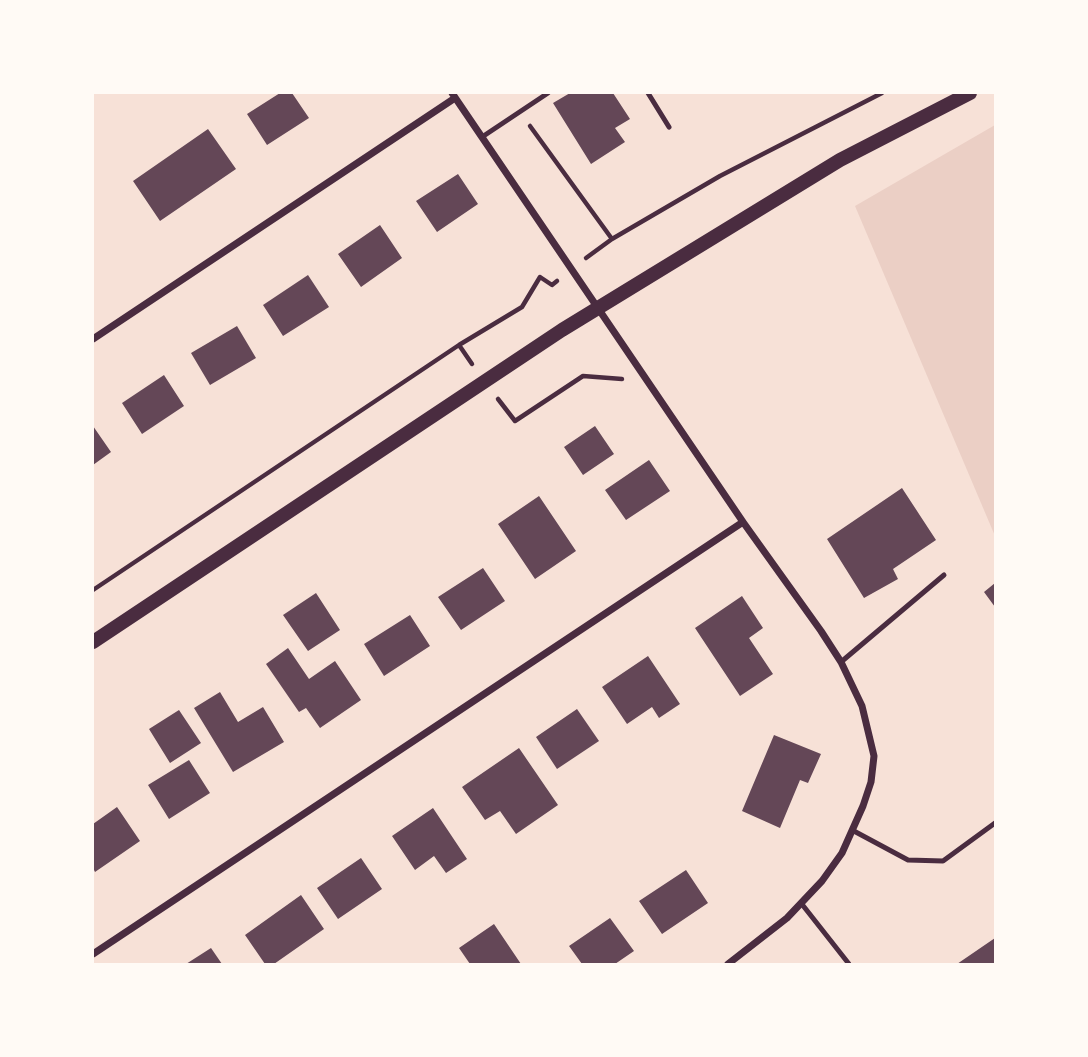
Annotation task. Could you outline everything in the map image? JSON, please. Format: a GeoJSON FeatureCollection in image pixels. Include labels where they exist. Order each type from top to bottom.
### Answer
{"type":"FeatureCollection","features":[{"type":"Feature","properties":{"kind":"main road"},"geometry":{"type":"LineString","coordinates":[[93,642],[598,308],[840,160],[970,93]]}},
{"type":"Feature","properties":{"kind":"street"},"geometry":{"type":"LineString","coordinates":[[93,339],[454,95],[841,662],[862,706],[874,756],[871,782],[842,853],[822,881],[787,918],[728,964]]}},
{"type":"Feature","properties":{"kind":"street"},"geometry":{"type":"LineString","coordinates":[[93,954],[743,522]]}},
{"type":"Feature","properties":{"kind":"lane"},"geometry":{"type":"LineString","coordinates":[[482,137],[548,93]]}},
{"type":"Feature","properties":{"kind":"lane"},"geometry":{"type":"LineString","coordinates":[[648,93],[669,127]]}},
{"type":"Feature","properties":{"kind":"lane"},"geometry":{"type":"LineString","coordinates":[[841,662],[944,575]]}},
{"type":"Feature","properties":{"kind":"lane"},"geometry":{"type":"LineString","coordinates":[[852,830],[908,860],[943,861],[995,823]]}},
{"type":"Feature","properties":{"kind":"lane"},"geometry":{"type":"LineString","coordinates":[[801,903],[849,964]]}},
{"type":"Feature","properties":{"kind":"path"},"geometry":{"type":"LineString","coordinates":[[93,590],[458,345],[522,307],[540,277],[552,285],[612,239],[720,176],[882,93]]}},
{"type":"Feature","properties":{"kind":"path"},"geometry":{"type":"LineString","coordinates":[[520,112],[612,239]]}},
{"type":"Feature","properties":{"kind":"path"},"geometry":{"type":"LineString","coordinates":[[458,345],[515,421],[583,376],[622,379]]}},
{"type":"Feature","properties":{"kind":"shaded area"},"geometry":{"type":"Polygon","coordinates":[[[995,125],[995,536],[855,206],[995,125]]]}},
{"type":"Feature","properties":{"kind":"building"},"geometry":{"type":"Polygon","coordinates":[[[280,93],[292,93],[309,118],[267,145],[247,114],[280,93]]]}},
{"type":"Feature","properties":{"kind":"building"},"geometry":{"type":"Polygon","coordinates":[[[570,93],[613,93],[630,119],[615,128],[625,142],[591,164],[553,103],[570,93]]]}},
{"type":"Feature","properties":{"kind":"building"},"geometry":{"type":"Polygon","coordinates":[[[208,129],[236,169],[160,221],[133,181],[208,129]]]}},
{"type":"Feature","properties":{"kind":"building"},"geometry":{"type":"Polygon","coordinates":[[[458,174],[478,204],[437,232],[416,201],[458,174]]]}},
{"type":"Feature","properties":{"kind":"building"},"geometry":{"type":"Polygon","coordinates":[[[380,225],[402,258],[361,287],[338,254],[380,225]]]}},
{"type":"Feature","properties":{"kind":"building"},"geometry":{"type":"Polygon","coordinates":[[[308,275],[329,307],[283,336],[263,305],[308,275]]]}},
{"type":"Feature","properties":{"kind":"building"},"geometry":{"type":"Polygon","coordinates":[[[237,326],[256,358],[210,385],[191,353],[237,326]]]}},
{"type":"Feature","properties":{"kind":"building"},"geometry":{"type":"Polygon","coordinates":[[[164,375],[184,406],[142,434],[122,403],[164,375]]]}},
{"type":"Feature","properties":{"kind":"building"},"geometry":{"type":"Polygon","coordinates":[[[93,426],[111,452],[93,465],[93,426]]]}},
{"type":"Feature","properties":{"kind":"building"},"geometry":{"type":"Polygon","coordinates":[[[595,426],[614,454],[583,475],[564,447],[595,426]]]}},
{"type":"Feature","properties":{"kind":"building"},"geometry":{"type":"Polygon","coordinates":[[[649,460],[670,491],[626,520],[605,490],[649,460]]]}},
{"type":"Feature","properties":{"kind":"building"},"geometry":{"type":"Polygon","coordinates":[[[902,488],[936,540],[893,569],[898,579],[864,598],[827,539],[902,488]]]}},
{"type":"Feature","properties":{"kind":"building"},"geometry":{"type":"Polygon","coordinates":[[[539,496],[576,551],[535,579],[498,524],[539,496]]]}},
{"type":"Feature","properties":{"kind":"building"},"geometry":{"type":"Polygon","coordinates":[[[483,568],[505,601],[461,630],[438,597],[483,568]]]}},
{"type":"Feature","properties":{"kind":"building"},"geometry":{"type":"Polygon","coordinates":[[[995,583],[995,607],[984,592],[995,583]]]}},
{"type":"Feature","properties":{"kind":"building"},"geometry":{"type":"Polygon","coordinates":[[[316,593],[340,630],[308,651],[283,615],[316,593]]]}},
{"type":"Feature","properties":{"kind":"building"},"geometry":{"type":"Polygon","coordinates":[[[742,596],[763,628],[749,638],[773,674],[740,696],[695,628],[742,596]]]}},
{"type":"Feature","properties":{"kind":"building"},"geometry":{"type":"Polygon","coordinates":[[[410,615],[430,646],[384,676],[364,644],[410,615]]]}},
{"type":"Feature","properties":{"kind":"building"},"geometry":{"type":"Polygon","coordinates":[[[288,648],[309,679],[335,661],[361,700],[320,728],[306,708],[299,712],[266,664],[288,648]]]}},
{"type":"Feature","properties":{"kind":"building"},"geometry":{"type":"Polygon","coordinates":[[[648,656],[680,704],[659,718],[652,707],[627,724],[602,687],[648,656]]]}},
{"type":"Feature","properties":{"kind":"building"},"geometry":{"type":"Polygon","coordinates":[[[220,692],[238,722],[263,707],[284,742],[233,772],[194,708],[220,692]]]}},
{"type":"Feature","properties":{"kind":"building"},"geometry":{"type":"Polygon","coordinates":[[[577,709],[599,741],[557,769],[536,737],[577,709]]]}},
{"type":"Feature","properties":{"kind":"building"},"geometry":{"type":"Polygon","coordinates":[[[179,710],[201,743],[170,763],[149,729],[179,710]]]}},
{"type":"Feature","properties":{"kind":"building"},"geometry":{"type":"Polygon","coordinates":[[[774,735],[821,754],[808,783],[800,780],[780,828],[742,811],[774,735]]]}},
{"type":"Feature","properties":{"kind":"building"},"geometry":{"type":"Polygon","coordinates":[[[519,748],[558,805],[516,834],[500,811],[485,820],[462,787],[519,748]]]}},
{"type":"Feature","properties":{"kind":"building"},"geometry":{"type":"Polygon","coordinates":[[[189,760],[210,793],[169,819],[148,785],[189,760]]]}},
{"type":"Feature","properties":{"kind":"building"},"geometry":{"type":"Polygon","coordinates":[[[117,807],[140,841],[95,872],[93,824],[117,807]]]}},
{"type":"Feature","properties":{"kind":"building"},"geometry":{"type":"Polygon","coordinates":[[[433,808],[467,859],[446,873],[434,856],[415,870],[392,836],[433,808]]]}},
{"type":"Feature","properties":{"kind":"building"},"geometry":{"type":"Polygon","coordinates":[[[361,858],[382,889],[338,919],[317,888],[361,858]]]}},
{"type":"Feature","properties":{"kind":"building"},"geometry":{"type":"Polygon","coordinates":[[[686,870],[708,903],[662,934],[639,901],[686,870]]]}},
{"type":"Feature","properties":{"kind":"building"},"geometry":{"type":"Polygon","coordinates":[[[301,895],[324,929],[274,964],[265,964],[245,935],[301,895]]]}},
{"type":"Feature","properties":{"kind":"building"},"geometry":{"type":"Polygon","coordinates":[[[610,918],[634,951],[615,964],[582,964],[569,946],[610,918]]]}},
{"type":"Feature","properties":{"kind":"building"},"geometry":{"type":"Polygon","coordinates":[[[494,924],[521,964],[470,964],[459,948],[494,924]]]}},
{"type":"Feature","properties":{"kind":"building"},"geometry":{"type":"Polygon","coordinates":[[[995,938],[995,964],[957,964],[995,938]]]}},
{"type":"Feature","properties":{"kind":"building"},"geometry":{"type":"Polygon","coordinates":[[[211,948],[222,964],[186,964],[211,948]]]}}]}
